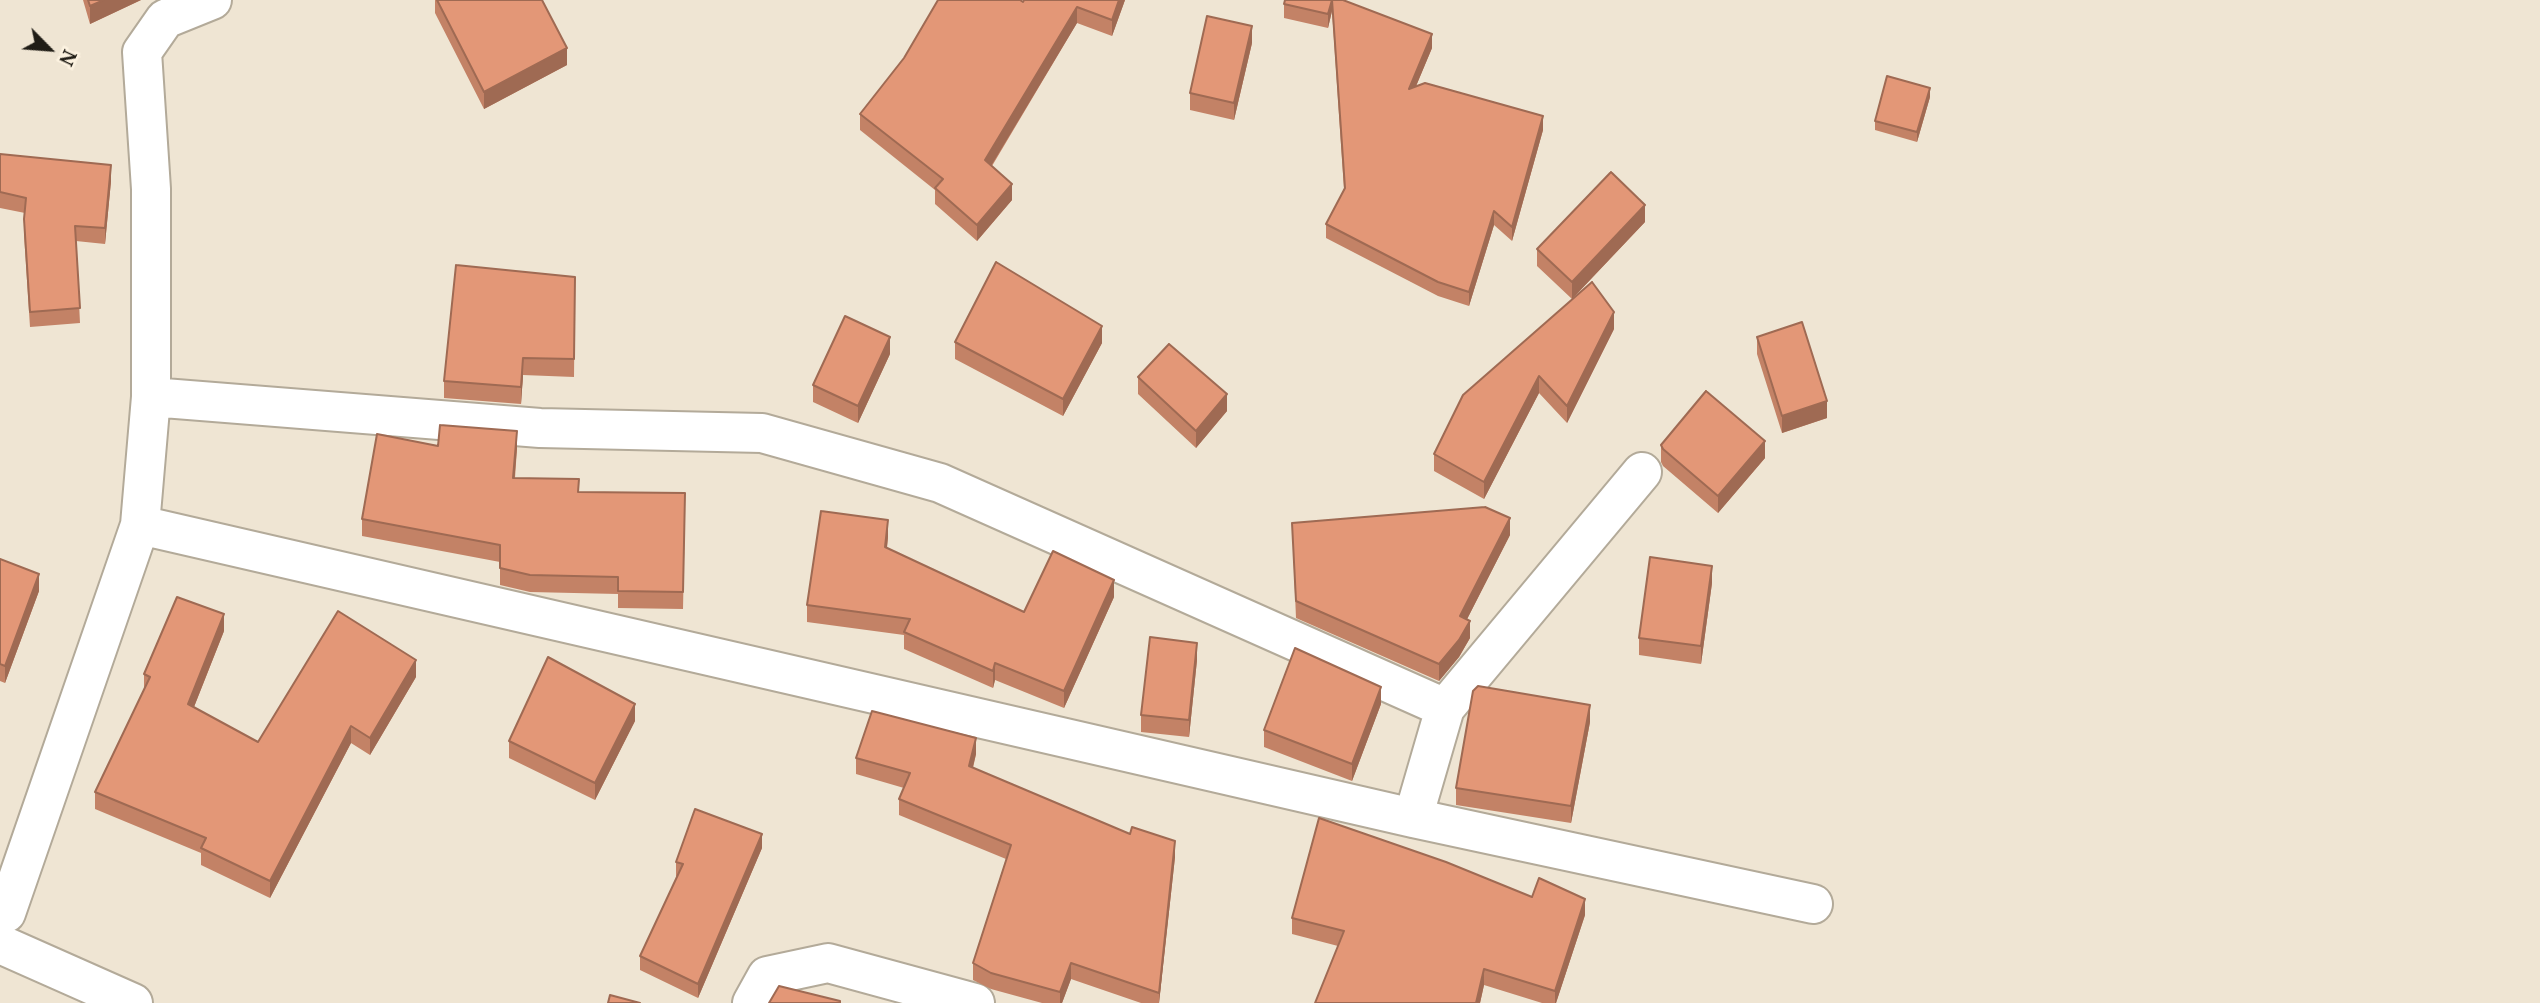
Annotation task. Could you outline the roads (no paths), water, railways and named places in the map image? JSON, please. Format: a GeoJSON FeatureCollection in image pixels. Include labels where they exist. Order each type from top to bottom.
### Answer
{"type":"FeatureCollection","features":[{"type":"Feature","properties":{"kind":"street"},"geometry":{"type":"LineString","coordinates":[[132,1003],[1,924],[140,525],[151,397],[151,189],[142,52],[165,19],[212,0]]}},
{"type":"Feature","properties":{"kind":"street"},"geometry":{"type":"LineString","coordinates":[[151,397],[540,428],[762,433],[940,483],[1445,708]]}},
{"type":"Feature","properties":{"kind":"street"},"geometry":{"type":"LineString","coordinates":[[1413,818],[1445,708],[1642,472]]}},
{"type":"Feature","properties":{"kind":"street"},"geometry":{"type":"LineString","coordinates":[[140,525],[1413,818],[1813,904]]}},
{"type":"Feature","properties":{"kind":"street"},"geometry":{"type":"LineString","coordinates":[[752,1003],[767,976],[828,963],[975,1003]]}}]}
